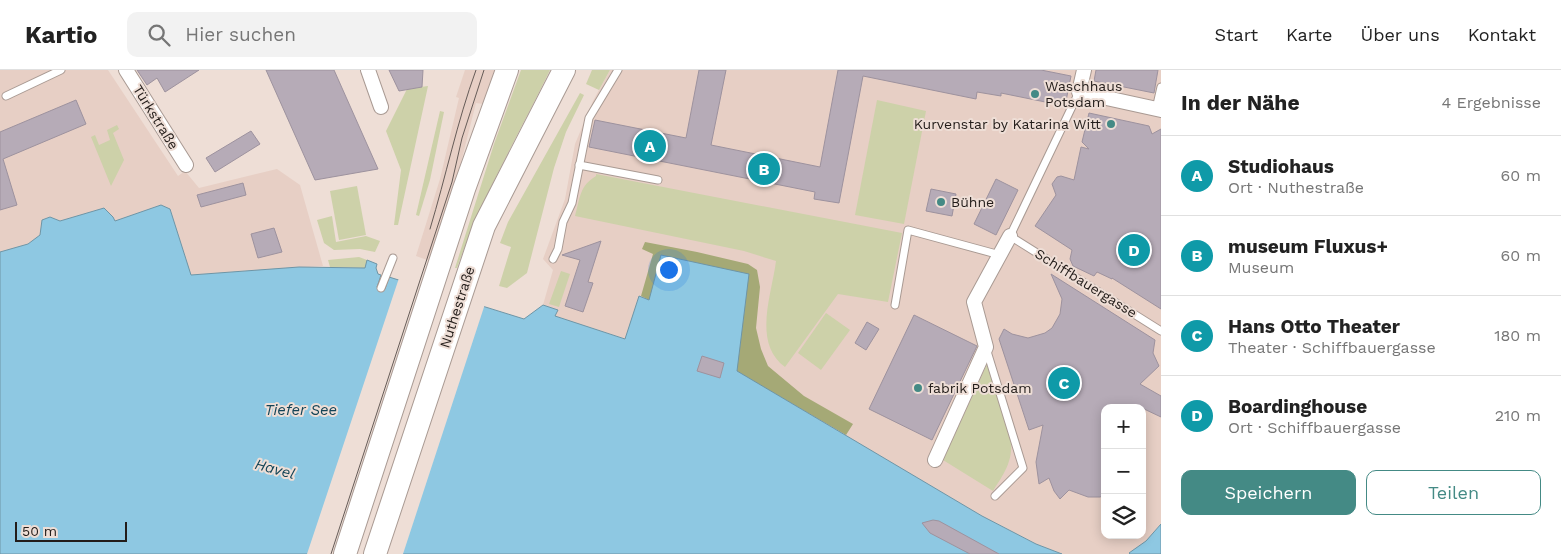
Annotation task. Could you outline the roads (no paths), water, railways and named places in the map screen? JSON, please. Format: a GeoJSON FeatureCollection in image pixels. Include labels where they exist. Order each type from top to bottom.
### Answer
{"type":"FeatureCollection","features":[{"type":"Feature","properties":{"kind":"highway","name":"Nuthestraße"},"geometry":{"type":"LineString","coordinates":[[346,554],[464,189],[507,70]]}},
{"type":"Feature","properties":{"kind":"highway","name":"Nuthestraße"},"geometry":{"type":"LineString","coordinates":[[375,554],[484,226],[564,70]]}},
{"type":"Feature","properties":{"kind":"street","name":"Türkstraße"},"geometry":{"type":"LineString","coordinates":[[126,70],[186,165]]}},
{"type":"Feature","properties":{"kind":"street"},"geometry":{"type":"LineString","coordinates":[[368,70],[381,108]]}},
{"type":"Feature","properties":{"kind":"street"},"geometry":{"type":"LineString","coordinates":[[1084,70],[1079,92],[1159,110]]}},
{"type":"Feature","properties":{"kind":"street"},"geometry":{"type":"LineString","coordinates":[[935,460],[986,347],[974,302],[1010,236]]}},
{"type":"Feature","properties":{"kind":"lane"},"geometry":{"type":"LineString","coordinates":[[6,96],[61,70]]}},
{"type":"Feature","properties":{"kind":"lane"},"geometry":{"type":"LineString","coordinates":[[552,259],[558,249],[563,222],[572,203],[589,118],[618,70]]}},
{"type":"Feature","properties":{"kind":"lane"},"geometry":{"type":"LineString","coordinates":[[1159,110],[1161,87]]}},
{"type":"Feature","properties":{"kind":"lane"},"geometry":{"type":"LineString","coordinates":[[1010,236],[1079,92]]}},
{"type":"Feature","properties":{"kind":"lane"},"geometry":{"type":"LineString","coordinates":[[579,165],[658,180]]}},
{"type":"Feature","properties":{"kind":"lane"},"geometry":{"type":"LineString","coordinates":[[895,305],[908,230],[1000,255]]}},
{"type":"Feature","properties":{"kind":"lane","name":"Schiffbauergasse"},"geometry":{"type":"LineString","coordinates":[[1010,236],[1161,331]]}},
{"type":"Feature","properties":{"kind":"lane"},"geometry":{"type":"LineString","coordinates":[[381,288],[393,258]]}},
{"type":"Feature","properties":{"kind":"lane"},"geometry":{"type":"LineString","coordinates":[[986,347],[1023,468],[996,496]]}},
{"type":"Feature","properties":{"kind":"water","name":"Tiefer See"},"geometry":{"type":"Polygon","coordinates":[[[161,205],[170,209],[191,275],[299,267],[365,268],[367,260],[377,264],[378,274],[381,275],[377,287],[385,289],[389,277],[524,319],[543,305],[558,310],[555,316],[625,339],[639,296],[649,300],[661,255],[749,274],[737,371],[982,516],[1036,544],[1062,554],[0,554],[0,252],[28,244],[40,235],[42,220],[50,217],[60,221],[104,208],[115,221],[161,205]]]}},
{"type":"Feature","properties":{"kind":"water"},"geometry":{"type":"Polygon","coordinates":[[[1161,524],[1161,554],[1129,553],[1146,541],[1161,524]]]}},
{"type":"Feature","properties":{"kind":"tram line"},"geometry":{"type":"LineString","coordinates":[[430,229],[463,109],[476,70]]}},
{"type":"Feature","properties":{"kind":"tram line"},"geometry":{"type":"LineString","coordinates":[[331,554],[452,182],[462,138],[484,70]]}},
{"type":"Feature","properties":{"kind":"place","name":"Waschhaus Potsdam"},"geometry":{"type":"Point","coordinates":[1035,94]}},
{"type":"Feature","properties":{"kind":"place","name":"Kurvenstar by Katarina Witt"},"geometry":{"type":"Point","coordinates":[1111,124]}},
{"type":"Feature","properties":{"kind":"place","name":"Studiohaus"},"geometry":{"type":"Point","coordinates":[650,146]}},
{"type":"Feature","properties":{"kind":"place","name":"museum Fluxus+"},"geometry":{"type":"Point","coordinates":[764,169]}},
{"type":"Feature","properties":{"kind":"place","name":"Bühne"},"geometry":{"type":"Point","coordinates":[941,202]}},
{"type":"Feature","properties":{"kind":"place","name":"Boardinghouse"},"geometry":{"type":"Point","coordinates":[1134,250]}},
{"type":"Feature","properties":{"kind":"place","name":"Hans Otto Theater"},"geometry":{"type":"Point","coordinates":[1064,383]}},
{"type":"Feature","properties":{"kind":"place","name":"fabrik Potsdam"},"geometry":{"type":"Point","coordinates":[918,388]}},
{"type":"Feature","properties":{"kind":"water label","name":"Havel"},"geometry":{"type":"Point","coordinates":[275,469]}}]}
